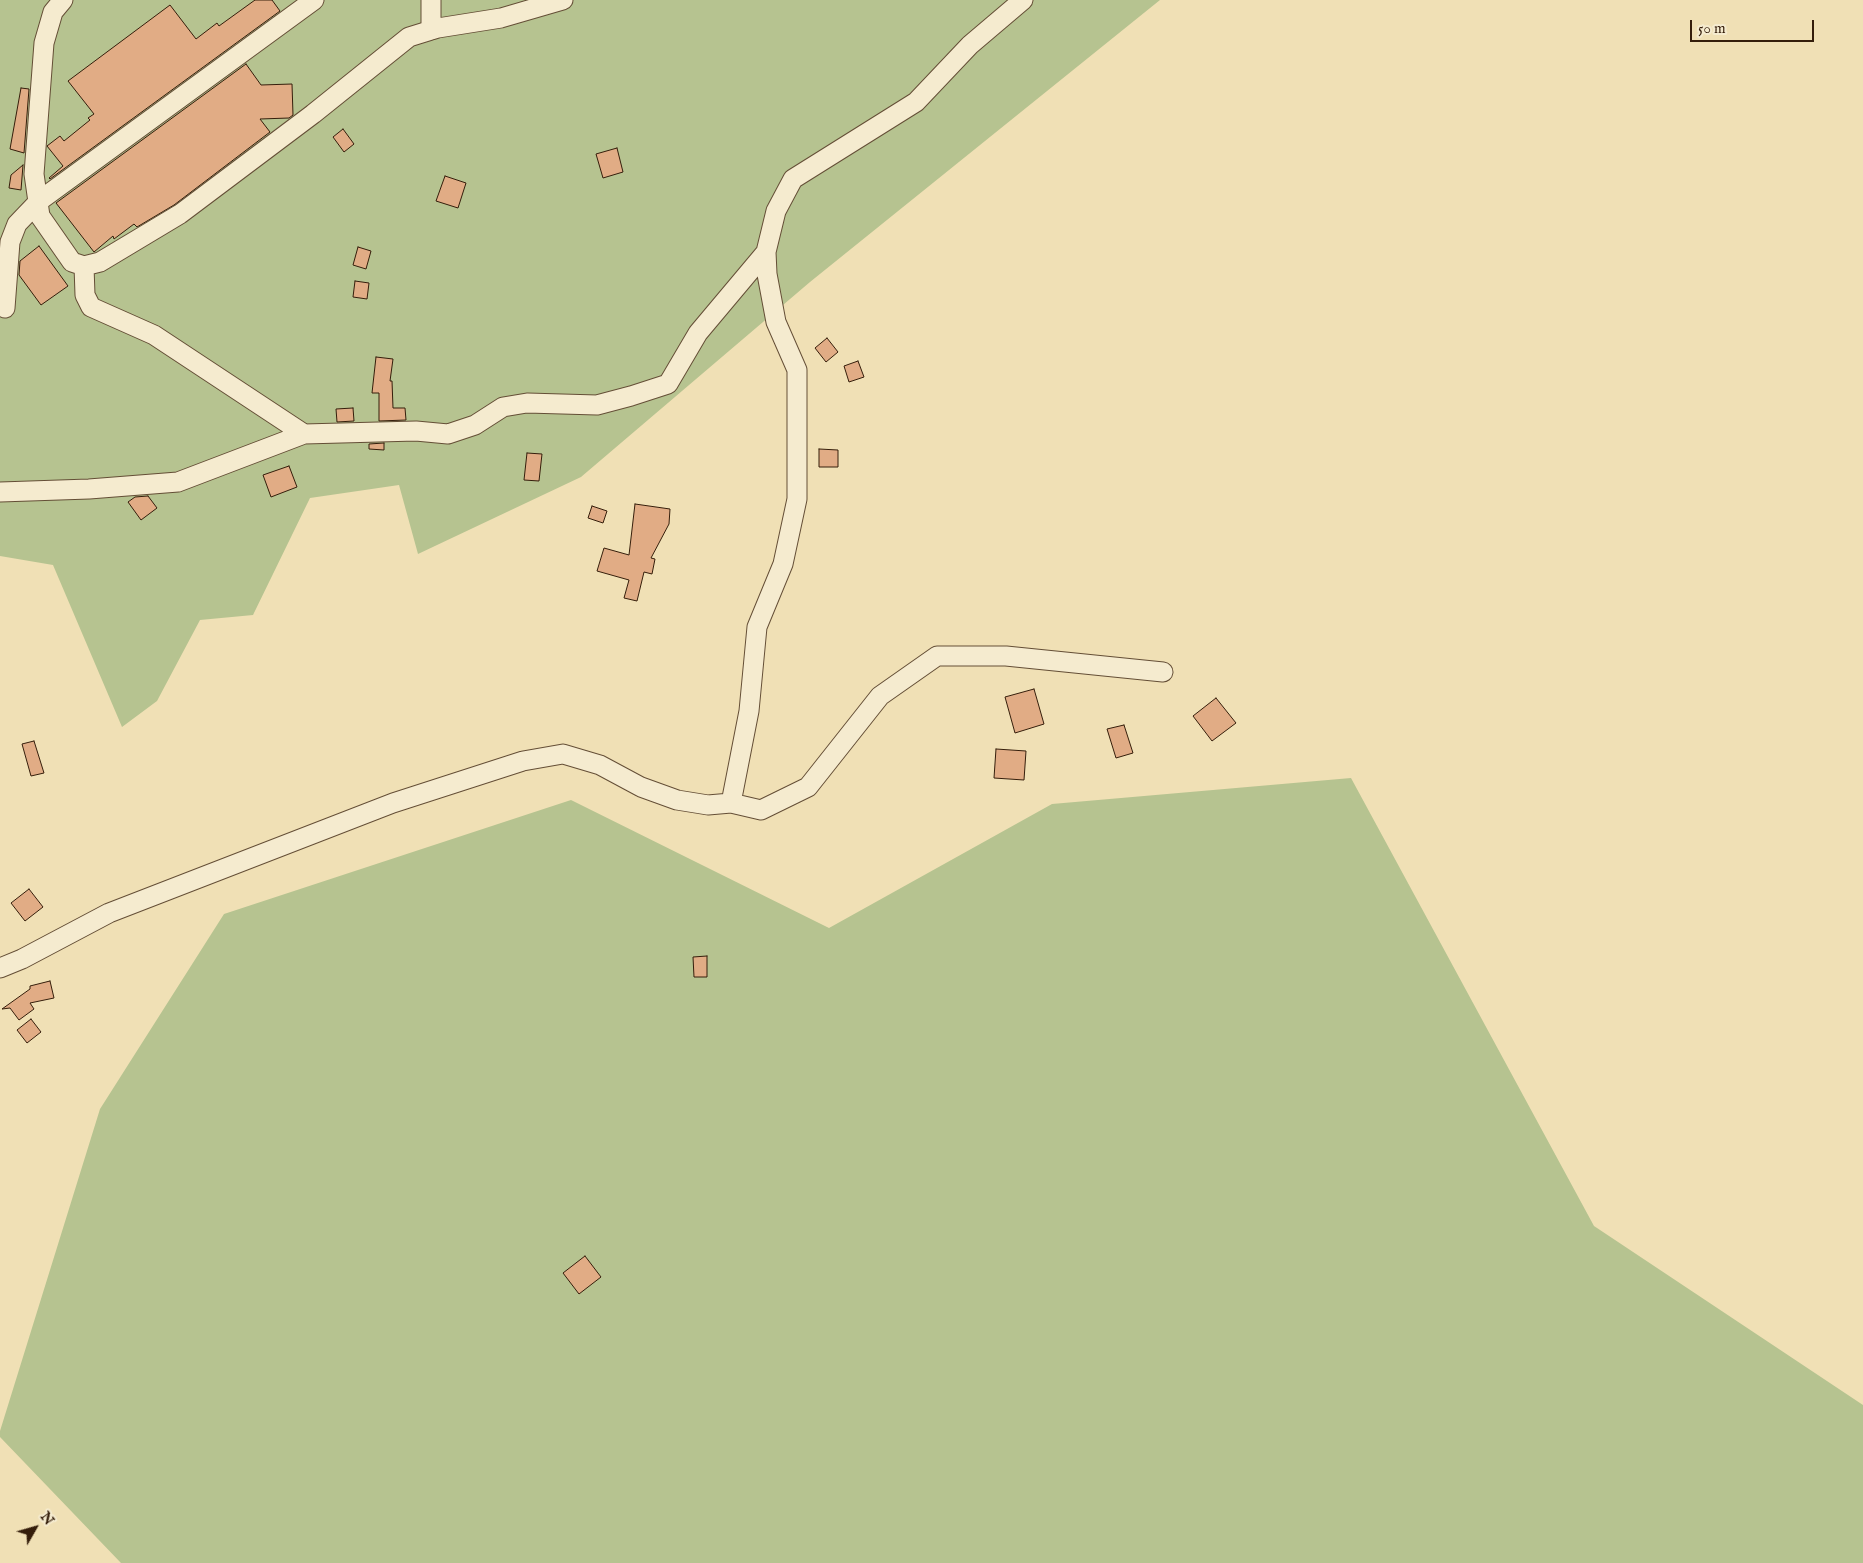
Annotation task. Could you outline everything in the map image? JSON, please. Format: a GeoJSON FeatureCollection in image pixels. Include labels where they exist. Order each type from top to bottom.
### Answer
{"type":"FeatureCollection","features":[{"type":"Feature","properties":{"kind":"street"},"geometry":{"type":"LineString","coordinates":[[63,0],[53,12],[44,43],[34,174],[40,216],[72,262],[84,266],[100,262],[180,214],[313,114],[409,38],[431,30],[501,18],[563,0]]}},
{"type":"Feature","properties":{"kind":"street"},"geometry":{"type":"LineString","coordinates":[[0,305],[5,308],[10,242],[17,224],[39,201],[314,0]]}},
{"type":"Feature","properties":{"kind":"street"},"geometry":{"type":"LineString","coordinates":[[430,0],[431,30]]}},
{"type":"Feature","properties":{"kind":"street"},"geometry":{"type":"LineString","coordinates":[[731,803],[749,711],[757,627],[783,564],[797,499],[797,370],[776,322],[767,274],[766,252],[776,211],[794,179],[916,102],[970,45],[1023,0]]}},
{"type":"Feature","properties":{"kind":"street"},"geometry":{"type":"LineString","coordinates":[[0,492],[89,489],[178,482],[304,434],[416,431],[448,434],[476,425],[503,407],[527,403],[596,405],[668,384],[698,333],[766,252]]}},
{"type":"Feature","properties":{"kind":"street"},"geometry":{"type":"LineString","coordinates":[[84,266],[85,295],[91,308],[154,335],[304,434]]}},
{"type":"Feature","properties":{"kind":"street"},"geometry":{"type":"LineString","coordinates":[[0,968],[22,959],[109,913],[393,803],[523,761],[563,754],[600,765],[641,787],[677,800],[708,805],[731,803],[761,810],[808,787],[880,696],[937,656],[1006,656],[1163,672]]}},
{"type":"Feature","properties":{"kind":"green space"},"geometry":{"type":"Polygon","coordinates":[[[0,0],[1160,0],[810,282],[581,477],[418,554],[399,485],[310,498],[253,615],[200,620],[157,701],[122,727],[53,565],[0,556],[0,0]]]}},
{"type":"Feature","properties":{"kind":"green space"},"geometry":{"type":"Polygon","coordinates":[[[1351,778],[1594,1226],[1863,1405],[1863,1563],[121,1563],[0,1437],[0,1431],[100,1109],[224,914],[571,800],[829,928],[1052,804],[1351,778]]]}},
{"type":"Feature","properties":{"kind":"building"},"geometry":{"type":"Polygon","coordinates":[[[255,0],[272,0],[280,11],[49,178],[63,166],[47,146],[60,136],[64,141],[90,120],[88,118],[94,114],[68,81],[170,5],[196,39],[217,23],[219,26],[255,0]]]}},
{"type":"Feature","properties":{"kind":"building"},"geometry":{"type":"Polygon","coordinates":[[[246,64],[261,85],[292,84],[293,115],[289,118],[260,119],[270,132],[174,205],[137,227],[134,224],[114,239],[113,236],[94,252],[56,203],[246,64]]]}},
{"type":"Feature","properties":{"kind":"building"},"geometry":{"type":"Polygon","coordinates":[[[21,88],[29,89],[24,153],[10,149],[21,88]]]}},
{"type":"Feature","properties":{"kind":"building"},"geometry":{"type":"Polygon","coordinates":[[[343,129],[354,144],[344,152],[333,137],[343,129]]]}},
{"type":"Feature","properties":{"kind":"building"},"geometry":{"type":"Polygon","coordinates":[[[617,148],[623,172],[603,178],[596,154],[617,148]]]}},
{"type":"Feature","properties":{"kind":"building"},"geometry":{"type":"Polygon","coordinates":[[[23,165],[21,190],[9,188],[11,175],[23,165]]]}},
{"type":"Feature","properties":{"kind":"building"},"geometry":{"type":"Polygon","coordinates":[[[445,176],[466,183],[458,208],[436,201],[445,176]]]}},
{"type":"Feature","properties":{"kind":"building"},"geometry":{"type":"Polygon","coordinates":[[[39,246],[68,286],[41,305],[19,275],[20,261],[39,246]]]}},
{"type":"Feature","properties":{"kind":"building"},"geometry":{"type":"Polygon","coordinates":[[[358,247],[371,251],[366,269],[353,265],[358,247]]]}},
{"type":"Feature","properties":{"kind":"building"},"geometry":{"type":"Polygon","coordinates":[[[355,281],[369,283],[367,299],[353,297],[355,281]]]}},
{"type":"Feature","properties":{"kind":"building"},"geometry":{"type":"Polygon","coordinates":[[[827,338],[838,352],[826,362],[815,348],[827,338]]]}},
{"type":"Feature","properties":{"kind":"building"},"geometry":{"type":"Polygon","coordinates":[[[376,357],[393,359],[390,381],[392,381],[393,408],[405,408],[406,420],[379,421],[379,393],[372,393],[376,357]]]}},
{"type":"Feature","properties":{"kind":"building"},"geometry":{"type":"Polygon","coordinates":[[[858,361],[864,377],[849,382],[844,366],[858,361]]]}},
{"type":"Feature","properties":{"kind":"building"},"geometry":{"type":"Polygon","coordinates":[[[353,408],[354,421],[337,422],[336,409],[353,408]]]}},
{"type":"Feature","properties":{"kind":"building"},"geometry":{"type":"Polygon","coordinates":[[[384,443],[384,450],[369,449],[369,444],[384,443]]]}},
{"type":"Feature","properties":{"kind":"building"},"geometry":{"type":"Polygon","coordinates":[[[819,449],[838,450],[838,467],[819,467],[819,449]]]}},
{"type":"Feature","properties":{"kind":"building"},"geometry":{"type":"Polygon","coordinates":[[[527,453],[542,454],[539,481],[524,480],[527,453]]]}},
{"type":"Feature","properties":{"kind":"building"},"geometry":{"type":"Polygon","coordinates":[[[289,466],[297,487],[271,497],[263,475],[289,466]]]}},
{"type":"Feature","properties":{"kind":"building"},"geometry":{"type":"Polygon","coordinates":[[[148,496],[157,508],[141,520],[128,502],[135,497],[148,496]]]}},
{"type":"Feature","properties":{"kind":"building"},"geometry":{"type":"Polygon","coordinates":[[[635,504],[670,509],[669,524],[651,558],[655,559],[652,574],[644,572],[637,601],[624,598],[629,580],[597,571],[604,548],[629,555],[635,504]]]}},
{"type":"Feature","properties":{"kind":"building"},"geometry":{"type":"Polygon","coordinates":[[[592,506],[607,511],[603,523],[588,518],[592,506]]]}},
{"type":"Feature","properties":{"kind":"building"},"geometry":{"type":"Polygon","coordinates":[[[1034,689],[1044,724],[1015,733],[1005,697],[1034,689]]]}},
{"type":"Feature","properties":{"kind":"building"},"geometry":{"type":"Polygon","coordinates":[[[1216,698],[1236,723],[1212,741],[1193,716],[1216,698]]]}},
{"type":"Feature","properties":{"kind":"building"},"geometry":{"type":"Polygon","coordinates":[[[1124,725],[1133,753],[1116,758],[1107,729],[1124,725]]]}},
{"type":"Feature","properties":{"kind":"building"},"geometry":{"type":"Polygon","coordinates":[[[34,741],[44,773],[31,776],[22,744],[34,741]]]}},
{"type":"Feature","properties":{"kind":"building"},"geometry":{"type":"Polygon","coordinates":[[[996,749],[1026,751],[1024,780],[994,778],[996,749]]]}},
{"type":"Feature","properties":{"kind":"building"},"geometry":{"type":"Polygon","coordinates":[[[29,889],[43,907],[25,921],[11,903],[29,889]]]}},
{"type":"Feature","properties":{"kind":"building"},"geometry":{"type":"Polygon","coordinates":[[[707,956],[707,977],[694,977],[693,957],[707,956]]]}},
{"type":"Feature","properties":{"kind":"building"},"geometry":{"type":"Polygon","coordinates":[[[50,981],[54,998],[30,1003],[34,1009],[19,1020],[10,1008],[2,1009],[30,989],[30,986],[50,981]]]}},
{"type":"Feature","properties":{"kind":"building"},"geometry":{"type":"Polygon","coordinates":[[[31,1019],[41,1032],[27,1043],[17,1030],[31,1019]]]}},
{"type":"Feature","properties":{"kind":"building"},"geometry":{"type":"Polygon","coordinates":[[[585,1256],[601,1277],[579,1294],[563,1273],[585,1256]]]}}]}
